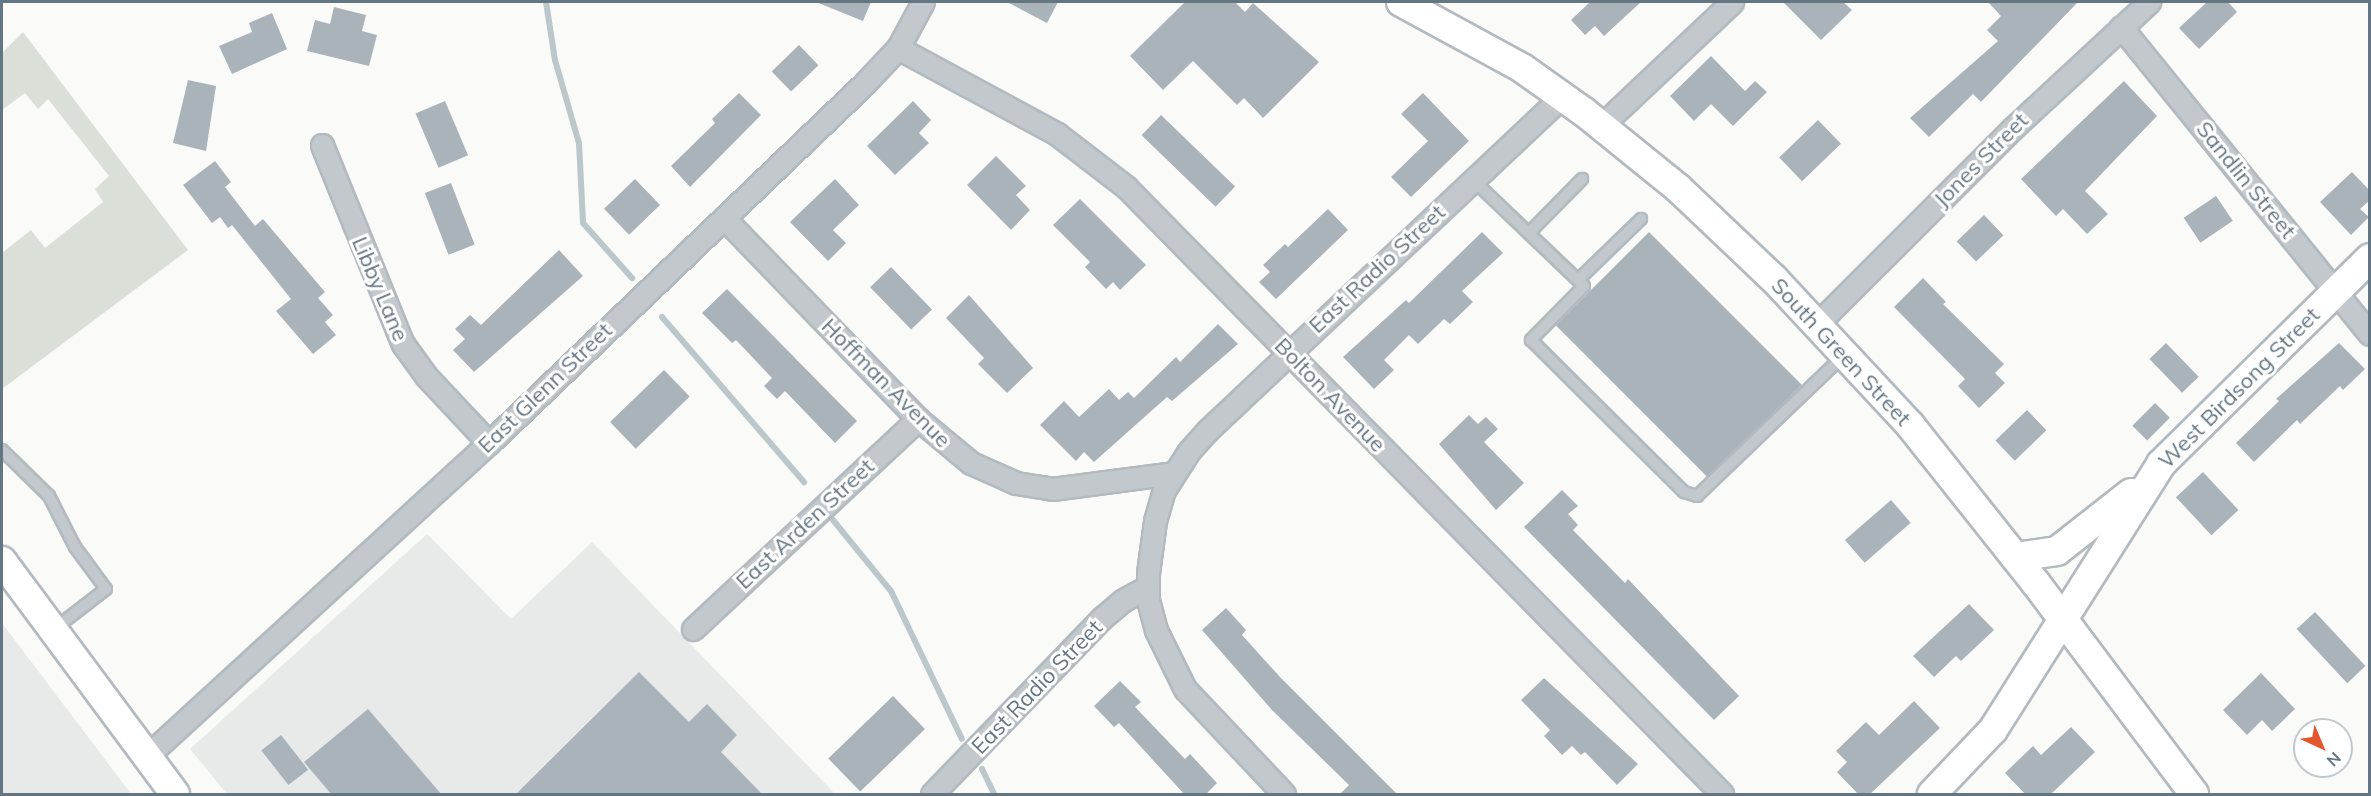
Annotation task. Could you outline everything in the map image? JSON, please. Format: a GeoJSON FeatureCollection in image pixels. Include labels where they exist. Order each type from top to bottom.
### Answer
{"type":"FeatureCollection","features":[{"type":"Feature","properties":{"kind":"street","name":"East Glenn Street"},"geometry":{"type":"LineString","coordinates":[[146,757],[489,443],[724,218],[898,48],[923,2]]}},
{"type":"Feature","properties":{"kind":"street","name":"South Green Street"},"geometry":{"type":"LineString","coordinates":[[1401,2],[1485,47],[1562,96],[1602,125],[1693,202],[1818,323],[1910,425],[2062,618],[2194,795]]}},
{"type":"Feature","properties":{"kind":"street"},"geometry":{"type":"LineString","coordinates":[[1602,125],[1732,2]]}},
{"type":"Feature","properties":{"kind":"street","name":"Jones Street"},"geometry":{"type":"LineString","coordinates":[[1818,323],[2012,129],[2149,2]]}},
{"type":"Feature","properties":{"kind":"street","name":"Sandlin Street"},"geometry":{"type":"LineString","coordinates":[[2121,27],[2370,334]]}},
{"type":"Feature","properties":{"kind":"street","name":"Bolton Avenue"},"geometry":{"type":"LineString","coordinates":[[898,48],[1043,125],[1089,156],[1136,196],[1722,795]]}},
{"type":"Feature","properties":{"kind":"street","name":"East Radio Street"},"geometry":{"type":"LineString","coordinates":[[1173,473],[1198,440],[1288,352],[1562,96]]}},
{"type":"Feature","properties":{"kind":"street","name":"Libby Lane"},"geometry":{"type":"LineString","coordinates":[[322,145],[403,344],[426,376],[489,443]]}},
{"type":"Feature","properties":{"kind":"street","name":"Hoffman Avenue"},"geometry":{"type":"LineString","coordinates":[[724,218],[918,419],[971,463],[1028,486],[1066,489],[1173,473]]}},
{"type":"Feature","properties":{"kind":"street","name":"West Birdsong Street"},"geometry":{"type":"LineString","coordinates":[[1932,795],[1993,730],[2154,474],[2189,433],[2370,258]]}},
{"type":"Feature","properties":{"kind":"street","name":"East Arden Street"},"geometry":{"type":"LineString","coordinates":[[693,629],[918,419]]}},
{"type":"Feature","properties":{"kind":"street"},"geometry":{"type":"LineString","coordinates":[[1173,473],[1155,521],[1147,588],[1156,630],[1185,689],[1284,795]]}},
{"type":"Feature","properties":{"kind":"street"},"geometry":{"type":"LineString","coordinates":[[2015,557],[2057,551],[2154,474]]}},
{"type":"Feature","properties":{"kind":"street"},"geometry":{"type":"LineString","coordinates":[[2,561],[175,795]]}},
{"type":"Feature","properties":{"kind":"street","name":"East Radio Street"},"geometry":{"type":"LineString","coordinates":[[932,795],[1102,618],[1122,601],[1147,588]]}},
{"type":"Feature","properties":{"kind":"lane"},"geometry":{"type":"LineString","coordinates":[[1529,233],[1582,179]]}},
{"type":"Feature","properties":{"kind":"lane"},"geometry":{"type":"LineString","coordinates":[[1473,180],[1584,286],[1531,340],[1684,492],[1697,495],[1845,354]]}},
{"type":"Feature","properties":{"kind":"lane"},"geometry":{"type":"LineString","coordinates":[[1578,280],[1641,219]]}},
{"type":"Feature","properties":{"kind":"lane"},"geometry":{"type":"LineString","coordinates":[[2,450],[54,502],[75,547],[106,590],[53,630]]}},
{"type":"Feature","properties":{"kind":"shaded area"},"geometry":{"type":"Polygon","coordinates":[[[23,32],[188,250],[2,389],[2,253],[31,230],[45,248],[103,202],[95,189],[109,176],[48,99],[38,109],[25,93],[2,110],[2,53],[23,32]]]}},
{"type":"Feature","properties":{"kind":"shaded area"},"geometry":{"type":"Polygon","coordinates":[[[427,534],[511,619],[592,542],[835,794],[227,794],[190,749],[427,534]]]}},
{"type":"Feature","properties":{"kind":"shaded area"},"geometry":{"type":"Polygon","coordinates":[[[2,623],[131,794],[2,794],[2,623]]]}},
{"type":"Feature","properties":{"kind":"building"},"geometry":{"type":"Polygon","coordinates":[[[816,2],[871,2],[863,21],[816,2]]]}},
{"type":"Feature","properties":{"kind":"building"},"geometry":{"type":"Polygon","coordinates":[[[1007,2],[1058,2],[1047,23],[1007,2]]]}},
{"type":"Feature","properties":{"kind":"building"},"geometry":{"type":"Polygon","coordinates":[[[1185,2],[1235,2],[1245,12],[1253,3],[1319,62],[1263,118],[1244,98],[1237,105],[1193,61],[1163,90],[1130,56],[1185,2]]]}},
{"type":"Feature","properties":{"kind":"building"},"geometry":{"type":"Polygon","coordinates":[[[1590,2],[1641,2],[1604,36],[1595,26],[1585,35],[1571,20],[1590,2]]]}},
{"type":"Feature","properties":{"kind":"building"},"geometry":{"type":"Polygon","coordinates":[[[1783,2],[1843,2],[1852,10],[1821,40],[1783,2]]]}},
{"type":"Feature","properties":{"kind":"building"},"geometry":{"type":"Polygon","coordinates":[[[1988,2],[2078,2],[1981,102],[1973,94],[1929,137],[1910,118],[1998,41],[1987,30],[2001,16],[1988,2]]]}},
{"type":"Feature","properties":{"kind":"building"},"geometry":{"type":"Polygon","coordinates":[[[2207,2],[2228,2],[2237,12],[2199,49],[2179,28],[2207,2]]]}},
{"type":"Feature","properties":{"kind":"building"},"geometry":{"type":"Polygon","coordinates":[[[334,7],[366,15],[362,31],[377,35],[369,66],[307,51],[315,20],[330,24],[334,7]]]}},
{"type":"Feature","properties":{"kind":"building"},"geometry":{"type":"Polygon","coordinates":[[[272,13],[287,49],[232,74],[219,46],[252,32],[249,23],[272,13]]]}},
{"type":"Feature","properties":{"kind":"building"},"geometry":{"type":"Polygon","coordinates":[[[799,45],[818,65],[791,92],[772,71],[799,45]]]}},
{"type":"Feature","properties":{"kind":"building"},"geometry":{"type":"Polygon","coordinates":[[[1711,56],[1745,91],[1755,81],[1767,92],[1733,126],[1711,104],[1694,121],[1670,96],[1711,56]]]}},
{"type":"Feature","properties":{"kind":"building"},"geometry":{"type":"Polygon","coordinates":[[[188,80],[216,86],[206,151],[173,143],[188,80]]]}},
{"type":"Feature","properties":{"kind":"building"},"geometry":{"type":"Polygon","coordinates":[[[2124,81],[2157,116],[2085,191],[2108,214],[2087,234],[2063,209],[2056,216],[2021,179],[2124,81]]]}},
{"type":"Feature","properties":{"kind":"building"},"geometry":{"type":"Polygon","coordinates":[[[739,93],[761,115],[690,187],[671,166],[715,123],[712,119],[739,93]]]}},
{"type":"Feature","properties":{"kind":"building"},"geometry":{"type":"Polygon","coordinates":[[[1423,93],[1469,141],[1411,197],[1391,177],[1428,141],[1401,114],[1423,93]]]}},
{"type":"Feature","properties":{"kind":"building"},"geometry":{"type":"Polygon","coordinates":[[[445,101],[468,155],[439,168],[416,114],[445,101]]]}},
{"type":"Feature","properties":{"kind":"building"},"geometry":{"type":"Polygon","coordinates":[[[913,101],[931,120],[919,133],[929,143],[895,175],[867,146],[913,101]]]}},
{"type":"Feature","properties":{"kind":"building"},"geometry":{"type":"Polygon","coordinates":[[[1161,115],[1235,187],[1216,207],[1142,135],[1161,115]]]}},
{"type":"Feature","properties":{"kind":"building"},"geometry":{"type":"Polygon","coordinates":[[[1818,120],[1841,144],[1802,181],[1779,158],[1818,120]]]}},
{"type":"Feature","properties":{"kind":"building"},"geometry":{"type":"Polygon","coordinates":[[[996,156],[1026,186],[1016,195],[1030,210],[1011,230],[967,185],[996,156]]]}},
{"type":"Feature","properties":{"kind":"building"},"geometry":{"type":"Polygon","coordinates":[[[215,161],[231,182],[225,187],[255,226],[263,219],[325,292],[318,298],[333,315],[325,322],[336,335],[313,354],[276,311],[291,299],[232,225],[228,228],[220,217],[212,223],[183,185],[215,161]]]}},
{"type":"Feature","properties":{"kind":"building"},"geometry":{"type":"Polygon","coordinates":[[[2352,172],[2370,191],[2370,200],[2360,209],[2369,217],[2351,235],[2320,202],[2352,172]]]}},
{"type":"Feature","properties":{"kind":"building"},"geometry":{"type":"Polygon","coordinates":[[[635,179],[660,205],[629,235],[604,209],[635,179]]]}},
{"type":"Feature","properties":{"kind":"building"},"geometry":{"type":"Polygon","coordinates":[[[835,179],[859,205],[833,230],[846,243],[828,261],[790,222],[835,179]]]}},
{"type":"Feature","properties":{"kind":"building"},"geometry":{"type":"Polygon","coordinates":[[[451,183],[475,245],[449,255],[425,193],[451,183]]]}},
{"type":"Feature","properties":{"kind":"building"},"geometry":{"type":"Polygon","coordinates":[[[2216,196],[2233,221],[2200,243],[2184,218],[2216,196]]]}},
{"type":"Feature","properties":{"kind":"building"},"geometry":{"type":"Polygon","coordinates":[[[1080,199],[1146,265],[1120,290],[1113,282],[1106,289],[1085,267],[1090,262],[1053,225],[1080,199]]]}},
{"type":"Feature","properties":{"kind":"building"},"geometry":{"type":"Polygon","coordinates":[[[1328,209],[1348,230],[1276,299],[1259,282],[1270,272],[1263,265],[1285,244],[1288,247],[1328,209]]]}},
{"type":"Feature","properties":{"kind":"building"},"geometry":{"type":"Polygon","coordinates":[[[1984,215],[2003,235],[1976,262],[1957,241],[1984,215]]]}},
{"type":"Feature","properties":{"kind":"building"},"geometry":{"type":"Polygon","coordinates":[[[1482,232],[1503,253],[1462,291],[1473,302],[1450,324],[1444,319],[1418,344],[1409,335],[1384,360],[1394,370],[1374,389],[1343,357],[1406,300],[1409,303],[1482,232]]]}},
{"type":"Feature","properties":{"kind":"building"},"geometry":{"type":"Polygon","coordinates":[[[1649,232],[1802,385],[1708,478],[1556,325],[1649,232]]]}},
{"type":"Feature","properties":{"kind":"building"},"geometry":{"type":"Polygon","coordinates":[[[559,250],[583,276],[474,372],[453,350],[465,339],[455,329],[470,315],[481,325],[559,250]]]}},
{"type":"Feature","properties":{"kind":"building"},"geometry":{"type":"Polygon","coordinates":[[[891,267],[932,309],[911,330],[870,287],[891,267]]]}},
{"type":"Feature","properties":{"kind":"building"},"geometry":{"type":"Polygon","coordinates":[[[1923,278],[1946,302],[1943,304],[2004,364],[1995,373],[2005,383],[1979,408],[1958,386],[1965,379],[1894,307],[1923,278]]]}},
{"type":"Feature","properties":{"kind":"building"},"geometry":{"type":"Polygon","coordinates":[[[727,289],[857,421],[835,443],[785,391],[777,399],[764,386],[772,378],[736,340],[732,343],[702,313],[727,289]]]}},
{"type":"Feature","properties":{"kind":"building"},"geometry":{"type":"Polygon","coordinates":[[[969,295],[1033,368],[1007,393],[978,364],[984,358],[946,318],[969,295]]]}},
{"type":"Feature","properties":{"kind":"building"},"geometry":{"type":"Polygon","coordinates":[[[1218,324],[1238,344],[1172,401],[1167,397],[1094,462],[1084,452],[1076,461],[1040,425],[1064,401],[1079,417],[1109,389],[1119,400],[1128,392],[1134,398],[1176,357],[1180,362],[1218,324]]]}},
{"type":"Feature","properties":{"kind":"building"},"geometry":{"type":"Polygon","coordinates":[[[2166,343],[2199,377],[2182,393],[2149,359],[2166,343]]]}},
{"type":"Feature","properties":{"kind":"building"},"geometry":{"type":"Polygon","coordinates":[[[2339,343],[2365,369],[2343,390],[2340,386],[2300,424],[2297,420],[2254,462],[2236,443],[2279,401],[2276,399],[2339,343]]]}},
{"type":"Feature","properties":{"kind":"building"},"geometry":{"type":"Polygon","coordinates":[[[664,370],[690,397],[636,449],[610,422],[664,370]]]}},
{"type":"Feature","properties":{"kind":"building"},"geometry":{"type":"Polygon","coordinates":[[[2155,403],[2170,418],[2147,440],[2132,426],[2155,403]]]}},
{"type":"Feature","properties":{"kind":"building"},"geometry":{"type":"Polygon","coordinates":[[[2027,410],[2046,430],[2015,461],[1995,441],[2027,410]]]}},
{"type":"Feature","properties":{"kind":"building"},"geometry":{"type":"Polygon","coordinates":[[[1469,415],[1478,424],[1486,417],[1498,429],[1484,442],[1524,483],[1496,510],[1439,444],[1469,415]]]}},
{"type":"Feature","properties":{"kind":"building"},"geometry":{"type":"Polygon","coordinates":[[[2203,472],[2238,510],[2211,535],[2176,497],[2203,472]]]}},
{"type":"Feature","properties":{"kind":"building"},"geometry":{"type":"Polygon","coordinates":[[[1562,490],[1578,506],[1568,514],[1578,525],[1573,530],[1625,583],[1628,579],[1739,696],[1714,720],[1524,527],[1562,490]]]}},
{"type":"Feature","properties":{"kind":"building"},"geometry":{"type":"Polygon","coordinates":[[[1891,500],[1911,523],[1865,563],[1845,540],[1891,500]]]}},
{"type":"Feature","properties":{"kind":"building"},"geometry":{"type":"Polygon","coordinates":[[[1969,604],[1994,630],[1961,661],[1956,656],[1934,677],[1913,656],[1969,604]]]}},
{"type":"Feature","properties":{"kind":"building"},"geometry":{"type":"Polygon","coordinates":[[[1226,608],[1246,630],[1242,635],[1280,677],[1398,795],[1339,795],[1349,785],[1272,710],[1202,630],[1226,608]]]}},
{"type":"Feature","properties":{"kind":"building"},"geometry":{"type":"Polygon","coordinates":[[[2315,612],[2365,666],[2347,683],[2297,629],[2315,612]]]}},
{"type":"Feature","properties":{"kind":"building"},"geometry":{"type":"Polygon","coordinates":[[[639,672],[689,722],[707,704],[737,735],[721,752],[763,795],[515,795],[639,672]]]}},
{"type":"Feature","properties":{"kind":"building"},"geometry":{"type":"Polygon","coordinates":[[[2261,673],[2295,709],[2272,731],[2262,720],[2247,735],[2223,710],[2261,673]]]}},
{"type":"Feature","properties":{"kind":"building"},"geometry":{"type":"Polygon","coordinates":[[[1544,678],[1638,764],[1617,785],[1585,752],[1581,755],[1572,746],[1562,755],[1544,736],[1550,730],[1521,700],[1544,678]]]}},
{"type":"Feature","properties":{"kind":"building"},"geometry":{"type":"Polygon","coordinates":[[[1120,681],[1141,702],[1135,707],[1185,759],[1190,754],[1217,783],[1205,795],[1185,795],[1119,723],[1114,727],[1094,706],[1120,681]]]}},
{"type":"Feature","properties":{"kind":"building"},"geometry":{"type":"Polygon","coordinates":[[[893,696],[925,729],[860,792],[828,759],[893,696]]]}},
{"type":"Feature","properties":{"kind":"building"},"geometry":{"type":"Polygon","coordinates":[[[1914,701],[1940,728],[1869,795],[1859,795],[1837,772],[1847,762],[1836,751],[1866,722],[1879,735],[1914,701]]]}},
{"type":"Feature","properties":{"kind":"building"},"geometry":{"type":"Polygon","coordinates":[[[368,709],[442,795],[332,795],[304,762],[368,709]]]}},
{"type":"Feature","properties":{"kind":"building"},"geometry":{"type":"Polygon","coordinates":[[[2071,727],[2095,752],[2050,795],[2026,795],[2005,773],[2033,746],[2041,755],[2071,727]]]}},
{"type":"Feature","properties":{"kind":"building"},"geometry":{"type":"Polygon","coordinates":[[[281,735],[308,770],[288,785],[261,750],[281,735]]]}},
{"type":"Feature","properties":{"kind":"waterway"},"geometry":{"type":"LineString","coordinates":[[546,2],[555,60],[579,143],[583,223],[632,278]]}},
{"type":"Feature","properties":{"kind":"waterway"},"geometry":{"type":"LineString","coordinates":[[662,317],[804,482]]}},
{"type":"Feature","properties":{"kind":"waterway"},"geometry":{"type":"LineString","coordinates":[[833,520],[891,591],[962,739]]}},
{"type":"Feature","properties":{"kind":"waterway"},"geometry":{"type":"LineString","coordinates":[[982,769],[994,794]]}}]}
